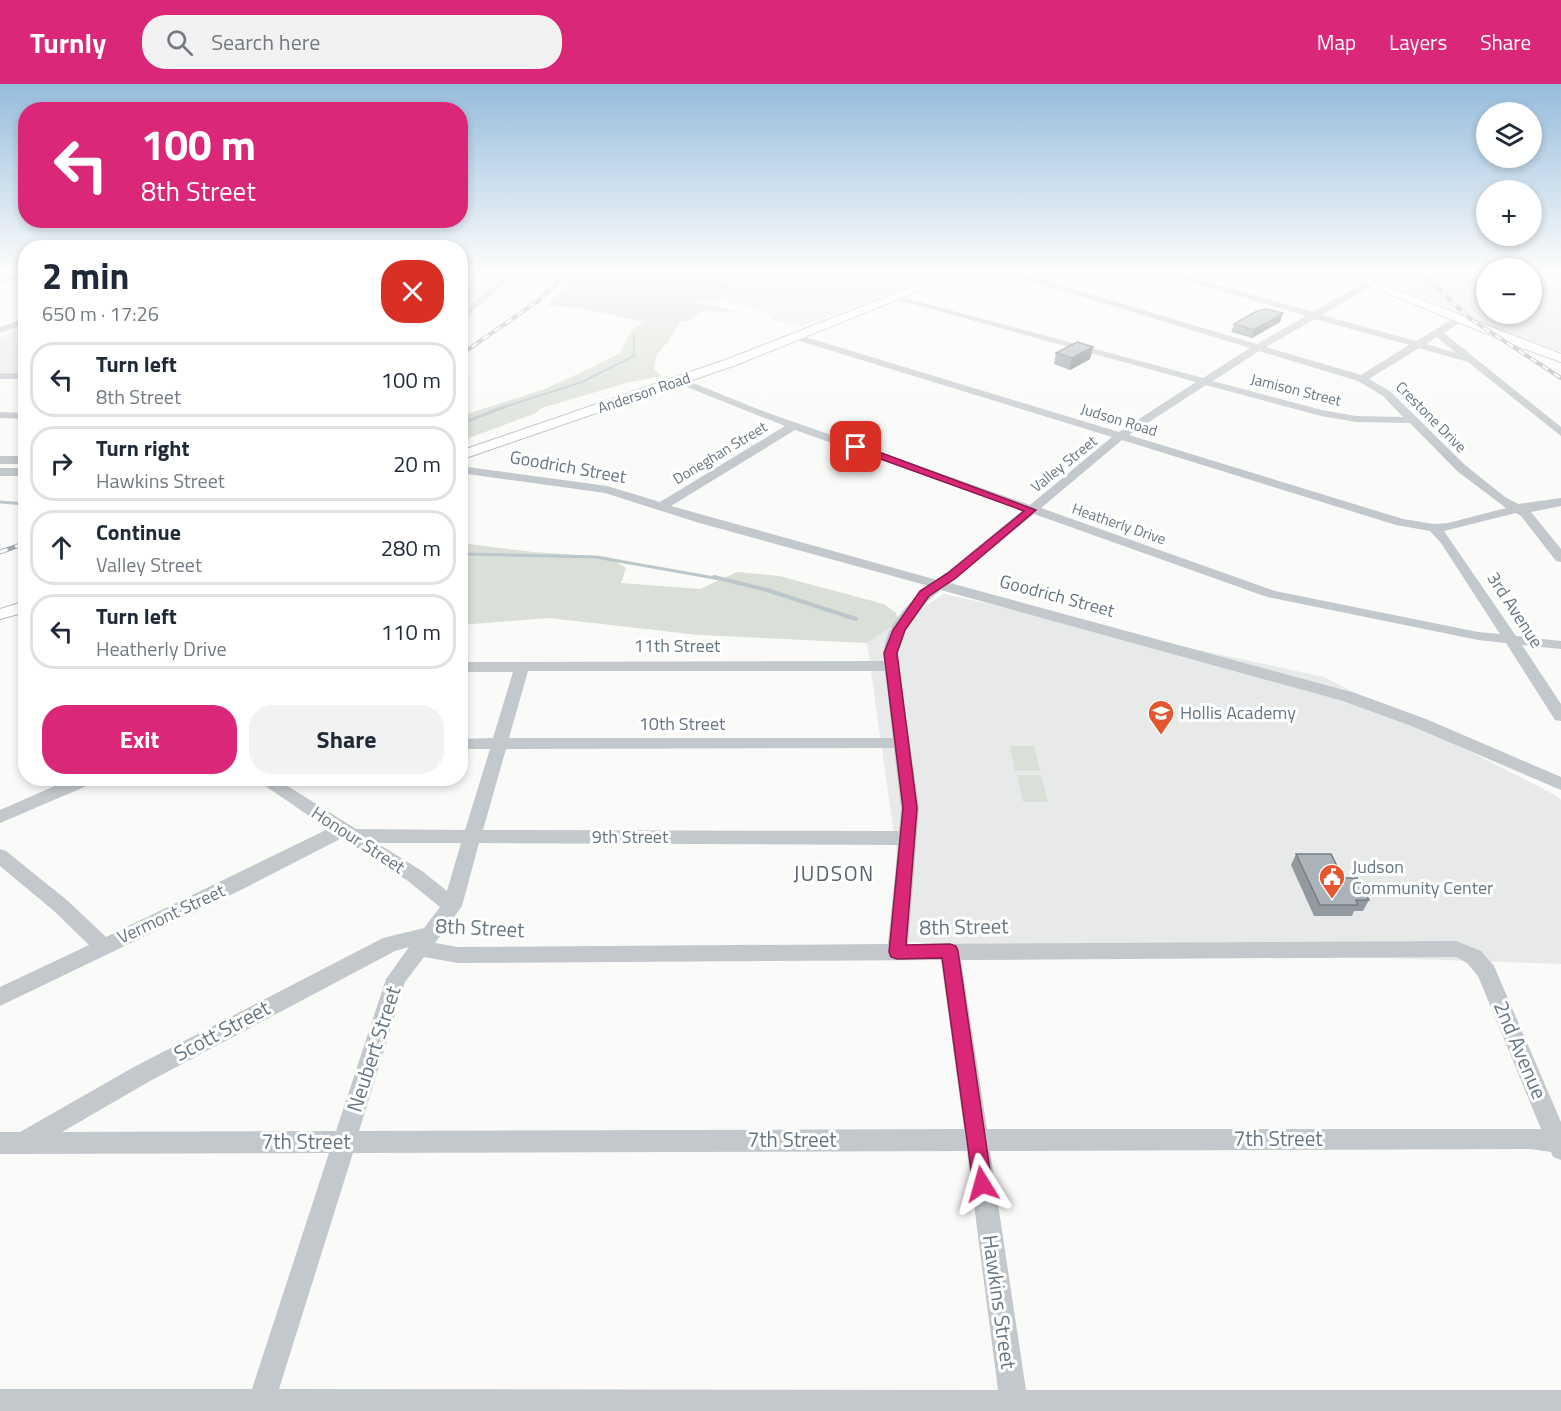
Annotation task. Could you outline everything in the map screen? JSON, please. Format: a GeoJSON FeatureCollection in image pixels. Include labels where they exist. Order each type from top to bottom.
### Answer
{"type":"FeatureCollection","features":[{"type":"Feature","properties":{"kind":"main road","name":"Anderson Road"},"geometry":{"type":"LineString","coordinates":[[468,453],[681,381],[806,334]]}},
{"type":"Feature","properties":{"kind":"main road"},"geometry":{"type":"LineString","coordinates":[[1496,334],[1561,358]]}},
{"type":"Feature","properties":{"kind":"main road"},"geometry":{"type":"LineString","coordinates":[[0,614],[18,608]]}},
{"type":"Feature","properties":{"kind":"street","name":"Jamison Street"},"geometry":{"type":"LineString","coordinates":[[1030,334],[1336,416],[1364,420],[1413,420]]}},
{"type":"Feature","properties":{"kind":"street","name":"Crestone Drive"},"geometry":{"type":"LineString","coordinates":[[1210,334],[1362,379],[1387,394],[1461,468],[1525,513],[1561,558]]}},
{"type":"Feature","properties":{"kind":"street","name":"Valley Street"},"geometry":{"type":"LineString","coordinates":[[939,584],[1121,436],[1281,334]]}},
{"type":"Feature","properties":{"kind":"street"},"geometry":{"type":"LineString","coordinates":[[1381,334],[1468,359]]}},
{"type":"Feature","properties":{"kind":"street"},"geometry":{"type":"LineString","coordinates":[[1362,379],[1374,374],[1434,334]]}},
{"type":"Feature","properties":{"kind":"street"},"geometry":{"type":"LineString","coordinates":[[1439,334],[1561,433]]}},
{"type":"Feature","properties":{"kind":"street","name":"Judson Road"},"geometry":{"type":"LineString","coordinates":[[796,338],[1401,522],[1434,528]]}},
{"type":"Feature","properties":{"kind":"street"},"geometry":{"type":"LineString","coordinates":[[0,376],[18,376]]}},
{"type":"Feature","properties":{"kind":"street","name":"Heatherly Drive"},"geometry":{"type":"LineString","coordinates":[[681,381],[795,425],[1272,594],[1511,641],[1561,645]]}},
{"type":"Feature","properties":{"kind":"street"},"geometry":{"type":"LineString","coordinates":[[0,415],[18,416]]}},
{"type":"Feature","properties":{"kind":"street","name":"Doneghan Street"},"geometry":{"type":"LineString","coordinates":[[661,507],[795,425]]}},
{"type":"Feature","properties":{"kind":"street"},"geometry":{"type":"LineString","coordinates":[[0,460],[18,460]]}},
{"type":"Feature","properties":{"kind":"street","name":"Goodrich Street"},"geometry":{"type":"LineString","coordinates":[[468,470],[596,488],[1349,697],[1420,723],[1561,784]]}},
{"type":"Feature","properties":{"kind":"street"},"geometry":{"type":"LineString","coordinates":[[0,472],[18,472]]}},
{"type":"Feature","properties":{"kind":"street"},"geometry":{"type":"LineString","coordinates":[[1434,528],[1489,518],[1516,508],[1531,508],[1561,502]]}},
{"type":"Feature","properties":{"kind":"street","name":"3rd Avenue"},"geometry":{"type":"LineString","coordinates":[[1434,528],[1446,542],[1561,716]]}},
{"type":"Feature","properties":{"kind":"street"},"geometry":{"type":"LineString","coordinates":[[897,952],[910,808],[890,653],[899,630],[924,594],[939,584]]}},
{"type":"Feature","properties":{"kind":"street","name":"11th Street"},"geometry":{"type":"LineString","coordinates":[[468,667],[893,666]]}},
{"type":"Feature","properties":{"kind":"street","name":"Neubert Street"},"geometry":{"type":"LineString","coordinates":[[260,1407],[396,979],[452,906],[522,667]]}},
{"type":"Feature","properties":{"kind":"street","name":"10th Street"},"geometry":{"type":"LineString","coordinates":[[468,744],[903,744]]}},
{"type":"Feature","properties":{"kind":"street"},"geometry":{"type":"LineString","coordinates":[[0,817],[72,786]]}},
{"type":"Feature","properties":{"kind":"street","name":"Honour Street"},"geometry":{"type":"LineString","coordinates":[[274,786],[414,876],[452,906]]}},
{"type":"Feature","properties":{"kind":"street","name":"9th Street"},"geometry":{"type":"LineString","coordinates":[[346,833],[473,836],[909,837]]}},
{"type":"Feature","properties":{"kind":"street","name":"Vermont Street"},"geometry":{"type":"LineString","coordinates":[[0,997],[103,946],[346,833]]}},
{"type":"Feature","properties":{"kind":"street"},"geometry":{"type":"LineString","coordinates":[[0,856],[61,906],[103,946]]}},
{"type":"Feature","properties":{"kind":"street","name":"8th Street"},"geometry":{"type":"LineString","coordinates":[[424,942],[458,955],[1445,949],[1456,949],[1472,955]]}},
{"type":"Feature","properties":{"kind":"street","name":"Scott Street"},"geometry":{"type":"LineString","coordinates":[[11,1143],[390,944],[424,942]]}},
{"type":"Feature","properties":{"kind":"street","name":"Hawkins Street"},"geometry":{"type":"LineString","coordinates":[[950,951],[1014,1404]]}},
{"type":"Feature","properties":{"kind":"street","name":"2nd Avenue"},"geometry":{"type":"LineString","coordinates":[[1472,955],[1480,961],[1487,972],[1560,1145]]}},
{"type":"Feature","properties":{"kind":"street","name":"7th Street"},"geometry":{"type":"LineString","coordinates":[[11,1143],[1530,1138],[1560,1145]]}},
{"type":"Feature","properties":{"kind":"street"},"geometry":{"type":"LineString","coordinates":[[0,1403],[260,1407],[1561,1404]]}},
{"type":"Feature","properties":{"kind":"shaded area"},"geometry":{"type":"Polygon","coordinates":[[[9,334],[18,334],[18,373],[0,372],[0,338],[9,334]]]}},
{"type":"Feature","properties":{"kind":"shaded area"},"geometry":{"type":"Polygon","coordinates":[[[673,334],[657,354],[654,369],[661,376],[626,383],[542,408],[536,413],[468,438],[468,414],[545,389],[595,366],[620,353],[629,335],[673,334]]]}},
{"type":"Feature","properties":{"kind":"shaded area"},"geometry":{"type":"Polygon","coordinates":[[[1508,334],[1561,334],[1561,352],[1541,348],[1508,334]]]}},
{"type":"Feature","properties":{"kind":"shaded area"},"geometry":{"type":"Polygon","coordinates":[[[468,544],[533,552],[609,557],[626,568],[621,583],[700,589],[737,572],[779,576],[884,604],[896,613],[899,622],[867,643],[699,635],[549,618],[468,624],[468,544]]]}},
{"type":"Feature","properties":{"kind":"shaded area","name":"Hollis Academy"},"geometry":{"type":"Polygon","coordinates":[[[944,594],[1324,677],[1557,796],[1561,800],[1561,964],[909,942],[867,643],[944,594]]]}},
{"type":"Feature","properties":{"kind":"shaded area"},"geometry":{"type":"Polygon","coordinates":[[[1010,746],[1034,746],[1040,771],[1015,771],[1010,746]]]}},
{"type":"Feature","properties":{"kind":"shaded area"},"geometry":{"type":"Polygon","coordinates":[[[1017,775],[1041,775],[1048,802],[1023,802],[1017,775]]]}},
{"type":"Feature","properties":{"kind":"building"},"geometry":{"type":"Polygon","coordinates":[[[1077,342],[1093,347],[1072,358],[1056,353],[1077,342]]]}},
{"type":"Feature","properties":{"kind":"building"},"geometry":{"type":"Polygon","coordinates":[[[1296,854],[1331,854],[1343,878],[1357,878],[1369,900],[1356,900],[1358,905],[1320,905],[1296,854]]]}},
{"type":"Feature","properties":{"kind":"waterway"},"geometry":{"type":"LineString","coordinates":[[503,407],[582,382],[634,356],[634,337]]}},
{"type":"Feature","properties":{"kind":"waterway"},"geometry":{"type":"LineString","coordinates":[[468,421],[503,407]]}},
{"type":"Feature","properties":{"kind":"waterway"},"geometry":{"type":"LineString","coordinates":[[0,502],[18,503]]}},
{"type":"Feature","properties":{"kind":"waterway"},"geometry":{"type":"LineString","coordinates":[[468,554],[596,557],[720,579]]}},
{"type":"Feature","properties":{"kind":"waterway"},"geometry":{"type":"LineString","coordinates":[[714,577],[767,590],[856,619]]}},
{"type":"Feature","properties":{"kind":"railway"},"geometry":{"type":"LineString","coordinates":[[468,349],[490,334]]}},
{"type":"Feature","properties":{"kind":"railway"},"geometry":{"type":"LineString","coordinates":[[1493,334],[1561,378]]}},
{"type":"Feature","properties":{"kind":"railway"},"geometry":{"type":"LineString","coordinates":[[0,552],[18,546]]}},
{"type":"Feature","properties":{"kind":"place","name":"Hollis Academy"},"geometry":{"type":"Point","coordinates":[1161,736]}},
{"type":"Feature","properties":{"kind":"place","name":"Judson Community Center"},"geometry":{"type":"Point","coordinates":[1332,900]}},
{"type":"Feature","properties":{"kind":"district","name":"JUDSON"},"geometry":{"type":"Point","coordinates":[834,874]}},
{"type":"Feature","properties":{"kind":"route"},"geometry":{"type":"LineString","coordinates":[[856,447],[1031,510],[952,576],[924,594],[899,630],[890,653],[910,808],[897,952],[950,951],[982,1184]]}}]}
